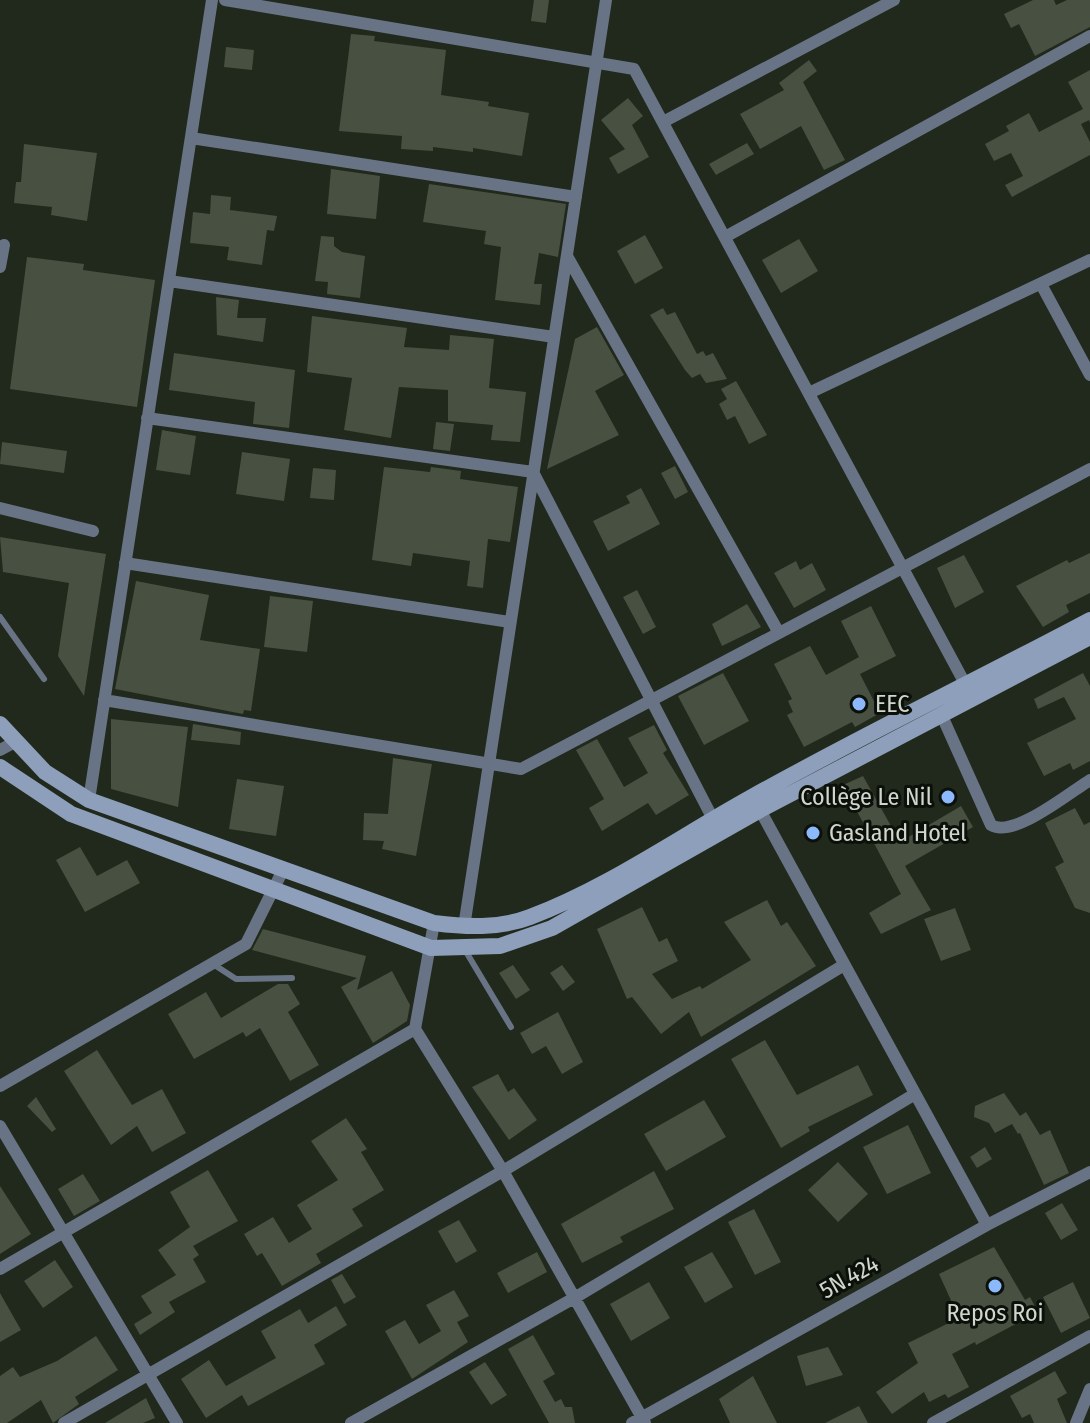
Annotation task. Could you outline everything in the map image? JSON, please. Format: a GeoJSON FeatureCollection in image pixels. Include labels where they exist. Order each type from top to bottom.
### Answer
{"type":"FeatureCollection","features":[{"type":"Feature","properties":{"kind":"main road"},"geometry":{"type":"LineString","coordinates":[[0,767],[71,814],[431,948],[465,950],[500,946],[552,928],[760,810],[942,716],[970,692],[1090,620]]}},
{"type":"Feature","properties":{"kind":"main road"},"geometry":{"type":"LineString","coordinates":[[0,724],[7,746],[89,800],[434,923],[464,927],[528,918],[583,893],[713,819],[970,692],[1090,637]]}},
{"type":"Feature","properties":{"kind":"street"},"geometry":{"type":"LineString","coordinates":[[89,800],[212,0]]}},
{"type":"Feature","properties":{"kind":"street"},"geometry":{"type":"LineString","coordinates":[[225,0],[634,69],[970,692]]}},
{"type":"Feature","properties":{"kind":"street"},"geometry":{"type":"LineString","coordinates":[[464,927],[606,0]]}},
{"type":"Feature","properties":{"kind":"street"},"geometry":{"type":"LineString","coordinates":[[663,122],[894,0]]}},
{"type":"Feature","properties":{"kind":"street"},"geometry":{"type":"LineString","coordinates":[[725,237],[1090,36]]}},
{"type":"Feature","properties":{"kind":"street"},"geometry":{"type":"LineString","coordinates":[[191,138],[576,197]]}},
{"type":"Feature","properties":{"kind":"street"},"geometry":{"type":"LineString","coordinates":[[0,267],[4,245]]}},
{"type":"Feature","properties":{"kind":"street"},"geometry":{"type":"LineString","coordinates":[[567,256],[779,633]]}},
{"type":"Feature","properties":{"kind":"street"},"geometry":{"type":"LineString","coordinates":[[809,393],[1042,286],[1090,260]]}},
{"type":"Feature","properties":{"kind":"street"},"geometry":{"type":"LineString","coordinates":[[169,281],[554,337]]}},
{"type":"Feature","properties":{"kind":"street"},"geometry":{"type":"LineString","coordinates":[[1042,286],[1090,375]]}},
{"type":"Feature","properties":{"kind":"street"},"geometry":{"type":"LineString","coordinates":[[147,418],[533,472]]}},
{"type":"Feature","properties":{"kind":"street"},"geometry":{"type":"LineString","coordinates":[[104,700],[521,769],[1090,469]]}},
{"type":"Feature","properties":{"kind":"street"},"geometry":{"type":"LineString","coordinates":[[533,472],[713,819]]}},
{"type":"Feature","properties":{"kind":"street"},"geometry":{"type":"LineString","coordinates":[[0,508],[93,531]]}},
{"type":"Feature","properties":{"kind":"street"},"geometry":{"type":"LineString","coordinates":[[125,563],[510,622]]}},
{"type":"Feature","properties":{"kind":"street"},"geometry":{"type":"LineString","coordinates":[[942,716],[991,825],[998,829],[1014,828],[1090,780]]}},
{"type":"Feature","properties":{"kind":"street"},"geometry":{"type":"LineString","coordinates":[[760,810],[987,1225]]}},
{"type":"Feature","properties":{"kind":"street"},"geometry":{"type":"LineString","coordinates":[[0,1086],[246,944],[284,868]]}},
{"type":"Feature","properties":{"kind":"street"},"geometry":{"type":"LineString","coordinates":[[434,923],[415,1029],[576,1297],[640,1421]]}},
{"type":"Feature","properties":{"kind":"street"},"geometry":{"type":"LineString","coordinates":[[64,1423],[148,1372],[503,1171],[844,965]]}},
{"type":"Feature","properties":{"kind":"street"},"geometry":{"type":"LineString","coordinates":[[0,1269],[415,1029]]}},
{"type":"Feature","properties":{"kind":"street"},"geometry":{"type":"LineString","coordinates":[[351,1423],[576,1297],[915,1094]]}},
{"type":"Feature","properties":{"kind":"street"},"geometry":{"type":"LineString","coordinates":[[0,1126],[177,1423]]}},
{"type":"Feature","properties":{"kind":"street","name":"5N.424"},"geometry":{"type":"LineString","coordinates":[[640,1421],[987,1225],[1090,1172]]}},
{"type":"Feature","properties":{"kind":"street"},"geometry":{"type":"LineString","coordinates":[[933,1423],[1090,1336]]}},
{"type":"Feature","properties":{"kind":"street"},"geometry":{"type":"LineString","coordinates":[[1076,1423],[1090,1389]]}},
{"type":"Feature","properties":{"kind":"lane"},"geometry":{"type":"LineString","coordinates":[[0,617],[44,679]]}},
{"type":"Feature","properties":{"kind":"lane"},"geometry":{"type":"LineString","coordinates":[[465,950],[511,1027]]}},
{"type":"Feature","properties":{"kind":"lane"},"geometry":{"type":"LineString","coordinates":[[213,964],[236,979],[292,978]]}},
{"type":"Feature","properties":{"kind":"building"},"geometry":{"type":"Polygon","coordinates":[[[534,0],[549,0],[546,23],[531,21],[534,0]]]}},
{"type":"Feature","properties":{"kind":"building"},"geometry":{"type":"Polygon","coordinates":[[[1033,0],[1054,0],[1056,5],[1067,0],[1090,0],[1090,27],[1035,56],[1019,24],[1011,28],[1004,14],[1033,0]]]}},
{"type":"Feature","properties":{"kind":"building"},"geometry":{"type":"Polygon","coordinates":[[[351,34],[375,36],[374,41],[446,50],[441,95],[489,102],[488,106],[529,113],[522,156],[473,148],[473,152],[433,147],[433,151],[401,149],[402,136],[339,131],[351,34]]]}},
{"type":"Feature","properties":{"kind":"building"},"geometry":{"type":"Polygon","coordinates":[[[226,47],[254,50],[252,70],[224,67],[226,47]]]}},
{"type":"Feature","properties":{"kind":"building"},"geometry":{"type":"Polygon","coordinates":[[[809,60],[817,71],[803,82],[845,160],[824,170],[801,126],[760,149],[740,114],[784,90],[779,83],[809,60]]]}},
{"type":"Feature","properties":{"kind":"building"},"geometry":{"type":"Polygon","coordinates":[[[1090,70],[1090,123],[1089,120],[1081,124],[1090,142],[1090,155],[1012,197],[1005,185],[1023,176],[1011,153],[994,161],[985,144],[1009,131],[1006,126],[1029,113],[1039,132],[1083,109],[1068,82],[1090,70]]]}},
{"type":"Feature","properties":{"kind":"building"},"geometry":{"type":"Polygon","coordinates":[[[628,98],[643,116],[632,125],[649,157],[618,174],[609,158],[625,149],[601,120],[628,98]]]}},
{"type":"Feature","properties":{"kind":"building"},"geometry":{"type":"Polygon","coordinates":[[[747,143],[754,154],[716,175],[709,164],[747,143]]]}},
{"type":"Feature","properties":{"kind":"building"},"geometry":{"type":"Polygon","coordinates":[[[24,144],[97,153],[87,221],[51,215],[52,207],[14,203],[16,182],[21,182],[24,144]]]}},
{"type":"Feature","properties":{"kind":"building"},"geometry":{"type":"Polygon","coordinates":[[[331,169],[380,176],[376,219],[327,214],[331,169]]]}},
{"type":"Feature","properties":{"kind":"building"},"geometry":{"type":"Polygon","coordinates":[[[429,184],[566,204],[558,257],[539,253],[534,284],[542,284],[540,305],[495,300],[501,247],[484,244],[486,231],[423,222],[429,184]]]}},
{"type":"Feature","properties":{"kind":"building"},"geometry":{"type":"Polygon","coordinates":[[[211,195],[231,197],[230,210],[277,216],[274,231],[267,230],[262,265],[227,260],[229,247],[190,243],[193,212],[210,214],[211,195]]]}},
{"type":"Feature","properties":{"kind":"building"},"geometry":{"type":"Polygon","coordinates":[[[645,235],[663,268],[635,284],[617,251],[645,235]]]}},
{"type":"Feature","properties":{"kind":"building"},"geometry":{"type":"Polygon","coordinates":[[[321,236],[334,237],[334,246],[342,252],[365,256],[360,298],[327,294],[328,282],[315,281],[321,236]]]}},
{"type":"Feature","properties":{"kind":"building"},"geometry":{"type":"Polygon","coordinates":[[[799,239],[818,271],[781,293],[762,260],[799,239]]]}},
{"type":"Feature","properties":{"kind":"building"},"geometry":{"type":"Polygon","coordinates":[[[27,257],[84,264],[83,270],[155,280],[137,407],[10,389],[27,257]]]}},
{"type":"Feature","properties":{"kind":"building"},"geometry":{"type":"Polygon","coordinates":[[[216,297],[239,300],[237,318],[266,318],[263,342],[217,335],[216,297]]]}},
{"type":"Feature","properties":{"kind":"building"},"geometry":{"type":"Polygon","coordinates":[[[663,308],[667,315],[675,312],[697,354],[703,351],[706,356],[713,353],[727,379],[706,383],[700,374],[692,378],[650,315],[663,308]]]}},
{"type":"Feature","properties":{"kind":"building"},"geometry":{"type":"Polygon","coordinates":[[[312,316],[407,328],[404,347],[449,350],[450,335],[494,339],[489,388],[526,392],[520,442],[491,440],[493,425],[448,421],[448,390],[399,387],[391,438],[344,430],[352,378],[307,372],[312,316]]]}},
{"type":"Feature","properties":{"kind":"building"},"geometry":{"type":"Polygon","coordinates":[[[597,327],[624,375],[595,391],[619,435],[547,469],[575,339],[597,327]]]}},
{"type":"Feature","properties":{"kind":"building"},"geometry":{"type":"Polygon","coordinates":[[[174,353],[295,370],[289,428],[253,424],[255,402],[169,390],[174,353]]]}},
{"type":"Feature","properties":{"kind":"building"},"geometry":{"type":"Polygon","coordinates":[[[736,381],[767,435],[749,444],[735,416],[727,420],[719,404],[727,399],[721,389],[736,381]]]}},
{"type":"Feature","properties":{"kind":"building"},"geometry":{"type":"Polygon","coordinates":[[[436,422],[454,424],[450,451],[433,449],[436,422]]]}},
{"type":"Feature","properties":{"kind":"building"},"geometry":{"type":"Polygon","coordinates":[[[162,430],[196,436],[190,475],[156,470],[162,430]]]}},
{"type":"Feature","properties":{"kind":"building"},"geometry":{"type":"Polygon","coordinates":[[[2,442],[67,451],[64,473],[0,464],[2,442]]]}},
{"type":"Feature","properties":{"kind":"building"},"geometry":{"type":"Polygon","coordinates":[[[242,452],[290,459],[284,501],[236,494],[242,452]]]}},
{"type":"Feature","properties":{"kind":"building"},"geometry":{"type":"Polygon","coordinates":[[[675,466],[688,492],[675,499],[661,473],[675,466]]]}},
{"type":"Feature","properties":{"kind":"building"},"geometry":{"type":"Polygon","coordinates":[[[384,467],[430,472],[431,467],[461,471],[460,479],[518,487],[510,542],[488,539],[483,588],[467,586],[470,561],[413,553],[411,566],[372,560],[384,467]]]}},
{"type":"Feature","properties":{"kind":"building"},"geometry":{"type":"Polygon","coordinates":[[[313,468],[336,470],[334,500],[310,498],[313,468]]]}},
{"type":"Feature","properties":{"kind":"building"},"geometry":{"type":"Polygon","coordinates":[[[641,488],[660,524],[608,551],[593,521],[630,503],[626,496],[641,488]]]}},
{"type":"Feature","properties":{"kind":"building"},"geometry":{"type":"Polygon","coordinates":[[[0,537],[106,554],[84,696],[58,656],[69,583],[3,572],[0,537]]]}},
{"type":"Feature","properties":{"kind":"building"},"geometry":{"type":"Polygon","coordinates":[[[1090,553],[1090,593],[1066,605],[1069,612],[1043,627],[1016,586],[1067,560],[1069,563],[1090,553]]]}},
{"type":"Feature","properties":{"kind":"building"},"geometry":{"type":"Polygon","coordinates":[[[964,555],[984,592],[955,608],[937,568],[964,555]]]}},
{"type":"Feature","properties":{"kind":"building"},"geometry":{"type":"Polygon","coordinates":[[[796,561],[800,570],[812,563],[826,590],[794,608],[774,573],[796,561]]]}},
{"type":"Feature","properties":{"kind":"building"},"geometry":{"type":"Polygon","coordinates":[[[136,581],[209,595],[200,640],[260,649],[251,711],[244,710],[243,714],[115,689],[136,581]]]}},
{"type":"Feature","properties":{"kind":"building"},"geometry":{"type":"Polygon","coordinates":[[[637,590],[656,627],[643,634],[623,597],[637,590]]]}},
{"type":"Feature","properties":{"kind":"building"},"geometry":{"type":"Polygon","coordinates":[[[270,596],[313,601],[307,652],[264,647],[270,596]]]}},
{"type":"Feature","properties":{"kind":"building"},"geometry":{"type":"Polygon","coordinates":[[[747,604],[761,627],[722,646],[712,624],[747,604]]]}},
{"type":"Feature","properties":{"kind":"building"},"geometry":{"type":"Polygon","coordinates":[[[871,606],[896,656],[860,674],[880,713],[855,727],[852,722],[804,747],[787,715],[793,712],[788,701],[792,699],[774,664],[810,646],[826,675],[859,657],[841,621],[871,606]]]}},
{"type":"Feature","properties":{"kind":"building"},"geometry":{"type":"Polygon","coordinates":[[[723,673],[749,721],[704,745],[678,696],[723,673]]]}},
{"type":"Feature","properties":{"kind":"building"},"geometry":{"type":"Polygon","coordinates":[[[1083,673],[1090,686],[1090,761],[1073,770],[1070,763],[1044,776],[1027,743],[1076,719],[1064,697],[1038,709],[1034,699],[1083,673]]]}},
{"type":"Feature","properties":{"kind":"building"},"geometry":{"type":"Polygon","coordinates":[[[111,719],[188,727],[178,807],[111,789],[111,719]]]}},
{"type":"Feature","properties":{"kind":"building"},"geometry":{"type":"Polygon","coordinates":[[[193,724],[241,732],[240,745],[191,740],[193,724]]]}},
{"type":"Feature","properties":{"kind":"building"},"geometry":{"type":"Polygon","coordinates":[[[654,725],[667,750],[663,753],[689,795],[656,815],[648,803],[602,831],[589,808],[604,799],[576,750],[597,739],[624,787],[648,773],[628,738],[654,725]]]}},
{"type":"Feature","properties":{"kind":"building"},"geometry":{"type":"Polygon","coordinates":[[[393,758],[432,764],[416,856],[382,849],[384,841],[363,840],[364,813],[388,814],[393,758]]]}},
{"type":"Feature","properties":{"kind":"building"},"geometry":{"type":"Polygon","coordinates":[[[863,776],[900,842],[961,806],[973,827],[905,866],[931,910],[881,934],[869,913],[901,894],[843,785],[863,776]]]}},
{"type":"Feature","properties":{"kind":"building"},"geometry":{"type":"Polygon","coordinates":[[[237,779],[284,786],[276,836],[229,829],[237,779]]]}},
{"type":"Feature","properties":{"kind":"building"},"geometry":{"type":"Polygon","coordinates":[[[1075,808],[1084,825],[1090,822],[1090,913],[1075,908],[1055,867],[1064,862],[1045,823],[1075,808]]]}},
{"type":"Feature","properties":{"kind":"building"},"geometry":{"type":"Polygon","coordinates":[[[80,847],[97,876],[127,860],[140,883],[85,912],[56,860],[80,847]]]}},
{"type":"Feature","properties":{"kind":"building"},"geometry":{"type":"Polygon","coordinates":[[[767,900],[781,926],[787,922],[816,966],[701,1037],[689,1012],[661,1034],[632,997],[627,999],[597,929],[642,907],[659,942],[667,938],[678,961],[652,974],[672,999],[700,986],[702,989],[751,960],[724,922],[767,900]]]}},
{"type":"Feature","properties":{"kind":"building"},"geometry":{"type":"Polygon","coordinates":[[[955,908],[971,950],[941,961],[924,919],[955,908]]]}},
{"type":"Feature","properties":{"kind":"building"},"geometry":{"type":"Polygon","coordinates":[[[263,929],[366,956],[357,990],[392,971],[410,1005],[407,1021],[373,1043],[341,987],[357,978],[252,950],[263,929]]]}},
{"type":"Feature","properties":{"kind":"building"},"geometry":{"type":"Polygon","coordinates":[[[513,965],[530,990],[516,999],[499,973],[513,965]]]}},
{"type":"Feature","properties":{"kind":"building"},"geometry":{"type":"Polygon","coordinates":[[[562,965],[575,982],[563,991],[550,973],[562,965]]]}},
{"type":"Feature","properties":{"kind":"building"},"geometry":{"type":"Polygon","coordinates":[[[278,984],[288,984],[300,1004],[288,1012],[319,1065],[290,1081],[260,1028],[246,1037],[243,1032],[194,1059],[168,1014],[206,992],[221,1018],[278,984]]]}},
{"type":"Feature","properties":{"kind":"building"},"geometry":{"type":"Polygon","coordinates":[[[558,1012],[583,1062],[562,1074],[546,1046],[532,1054],[520,1033],[558,1012]]]}},
{"type":"Feature","properties":{"kind":"building"},"geometry":{"type":"Polygon","coordinates":[[[765,1040],[797,1095],[858,1065],[873,1095],[808,1127],[810,1131],[781,1148],[731,1059],[765,1040]]]}},
{"type":"Feature","properties":{"kind":"building"},"geometry":{"type":"Polygon","coordinates":[[[97,1050],[132,1105],[162,1089],[186,1133],[152,1152],[137,1126],[111,1145],[64,1071],[97,1050]]]}},
{"type":"Feature","properties":{"kind":"building"},"geometry":{"type":"Polygon","coordinates":[[[498,1074],[508,1092],[514,1088],[537,1120],[509,1140],[472,1087],[498,1074]]]}},
{"type":"Feature","properties":{"kind":"building"},"geometry":{"type":"Polygon","coordinates":[[[1004,1093],[1020,1116],[1026,1112],[1040,1135],[1050,1130],[1069,1173],[1044,1185],[1020,1133],[1012,1124],[995,1133],[989,1123],[974,1117],[975,1106],[1004,1093]]]}},
{"type":"Feature","properties":{"kind":"building"},"geometry":{"type":"Polygon","coordinates":[[[36,1097],[56,1129],[52,1132],[27,1106],[36,1097]]]}},
{"type":"Feature","properties":{"kind":"building"},"geometry":{"type":"Polygon","coordinates":[[[704,1100],[726,1137],[666,1171],[644,1134],[704,1100]]]}},
{"type":"Feature","properties":{"kind":"building"},"geometry":{"type":"Polygon","coordinates":[[[346,1118],[367,1149],[361,1152],[384,1190],[352,1209],[363,1226],[316,1254],[321,1263],[282,1286],[262,1253],[257,1256],[244,1234],[273,1217],[289,1243],[312,1229],[297,1205],[338,1180],[311,1141],[346,1118]]]}},
{"type":"Feature","properties":{"kind":"building"},"geometry":{"type":"Polygon","coordinates":[[[908,1125],[931,1173],[887,1194],[863,1147],[908,1125]]]}},
{"type":"Feature","properties":{"kind":"building"},"geometry":{"type":"Polygon","coordinates":[[[985,1147],[992,1159],[977,1168],[970,1157],[985,1147]]]}},
{"type":"Feature","properties":{"kind":"building"},"geometry":{"type":"Polygon","coordinates":[[[838,1162],[868,1194],[838,1222],[808,1190],[838,1162]]]}},
{"type":"Feature","properties":{"kind":"building"},"geometry":{"type":"Polygon","coordinates":[[[208,1170],[238,1221],[193,1246],[199,1255],[193,1259],[206,1282],[169,1302],[175,1312],[140,1335],[134,1324],[152,1313],[141,1296],[176,1275],[158,1250],[190,1227],[170,1192],[208,1170]]]}},
{"type":"Feature","properties":{"kind":"building"},"geometry":{"type":"Polygon","coordinates":[[[654,1171],[674,1209],[620,1237],[623,1242],[582,1263],[561,1224],[654,1171]]]}},
{"type":"Feature","properties":{"kind":"building"},"geometry":{"type":"Polygon","coordinates":[[[83,1174],[100,1201],[74,1216],[58,1189],[83,1174]]]}},
{"type":"Feature","properties":{"kind":"building"},"geometry":{"type":"Polygon","coordinates":[[[0,1186],[31,1234],[0,1254],[0,1186]]]}},
{"type":"Feature","properties":{"kind":"building"},"geometry":{"type":"Polygon","coordinates":[[[1062,1203],[1078,1230],[1061,1240],[1045,1213],[1062,1203]]]}},
{"type":"Feature","properties":{"kind":"building"},"geometry":{"type":"Polygon","coordinates":[[[754,1209],[781,1262],[755,1275],[728,1222],[754,1209]]]}},
{"type":"Feature","properties":{"kind":"building"},"geometry":{"type":"Polygon","coordinates":[[[459,1220],[477,1251],[456,1263],[438,1231],[459,1220]]]}},
{"type":"Feature","properties":{"kind":"building"},"geometry":{"type":"Polygon","coordinates":[[[994,1247],[1025,1300],[1030,1297],[1038,1312],[976,1345],[975,1342],[952,1354],[969,1387],[948,1398],[945,1394],[929,1402],[924,1392],[892,1414],[876,1392],[918,1363],[908,1343],[959,1318],[939,1274],[994,1247]]]}},
{"type":"Feature","properties":{"kind":"building"},"geometry":{"type":"Polygon","coordinates":[[[537,1252],[547,1272],[508,1293],[497,1273],[537,1252]]]}},
{"type":"Feature","properties":{"kind":"building"},"geometry":{"type":"Polygon","coordinates":[[[712,1252],[733,1287],[705,1303],[684,1267],[712,1252]]]}},
{"type":"Feature","properties":{"kind":"building"},"geometry":{"type":"Polygon","coordinates":[[[55,1260],[73,1287],[43,1308],[24,1281],[55,1260]]]}},
{"type":"Feature","properties":{"kind":"building"},"geometry":{"type":"Polygon","coordinates":[[[342,1274],[356,1297],[344,1304],[331,1280],[342,1274]]]}},
{"type":"Feature","properties":{"kind":"building"},"geometry":{"type":"Polygon","coordinates":[[[649,1282],[670,1318],[631,1341],[610,1304],[649,1282]]]}},
{"type":"Feature","properties":{"kind":"building"},"geometry":{"type":"Polygon","coordinates":[[[1073,1282],[1090,1318],[1061,1333],[1043,1297],[1073,1282]]]}},
{"type":"Feature","properties":{"kind":"building"},"geometry":{"type":"Polygon","coordinates":[[[454,1290],[469,1316],[457,1322],[468,1342],[412,1379],[385,1331],[405,1320],[419,1344],[441,1331],[426,1305],[454,1290]]]}},
{"type":"Feature","properties":{"kind":"building"},"geometry":{"type":"Polygon","coordinates":[[[0,1293],[21,1330],[0,1342],[0,1293]]]}},
{"type":"Feature","properties":{"kind":"building"},"geometry":{"type":"Polygon","coordinates":[[[336,1306],[347,1325],[314,1345],[325,1364],[248,1406],[242,1395],[206,1418],[181,1379],[209,1360],[226,1386],[276,1358],[261,1331],[300,1309],[308,1323],[336,1306]]]}},
{"type":"Feature","properties":{"kind":"building"},"geometry":{"type":"Polygon","coordinates":[[[533,1335],[555,1374],[543,1381],[555,1402],[561,1399],[565,1407],[572,1407],[575,1423],[549,1423],[508,1349],[533,1335]]]}},
{"type":"Feature","properties":{"kind":"building"},"geometry":{"type":"Polygon","coordinates":[[[96,1336],[118,1370],[75,1397],[79,1404],[53,1423],[41,1400],[7,1423],[0,1423],[0,1376],[13,1367],[20,1377],[57,1361],[96,1336]]]}},
{"type":"Feature","properties":{"kind":"building"},"geometry":{"type":"Polygon","coordinates":[[[828,1347],[843,1375],[806,1386],[797,1356],[828,1347]]]}},
{"type":"Feature","properties":{"kind":"building"},"geometry":{"type":"Polygon","coordinates":[[[485,1362],[507,1395],[491,1405],[469,1372],[485,1362]]]}},
{"type":"Feature","properties":{"kind":"building"},"geometry":{"type":"Polygon","coordinates":[[[1055,1371],[1067,1393],[1057,1399],[1067,1423],[1034,1423],[1030,1414],[1022,1418],[1010,1396],[1055,1371]]]}},
{"type":"Feature","properties":{"kind":"building"},"geometry":{"type":"Polygon","coordinates":[[[753,1376],[777,1423],[730,1423],[719,1399],[753,1376]]]}},
{"type":"Feature","properties":{"kind":"building"},"geometry":{"type":"Polygon","coordinates":[[[146,1398],[155,1418],[143,1423],[105,1423],[146,1398]]]}},
{"type":"Feature","properties":{"kind":"building"},"geometry":{"type":"Polygon","coordinates":[[[859,1406],[868,1423],[825,1423],[859,1406]]]}},
{"type":"Feature","properties":{"kind":"place","name":"EEC"},"geometry":{"type":"Point","coordinates":[859,704]}},
{"type":"Feature","properties":{"kind":"place","name":"Collège Le Nil"},"geometry":{"type":"Point","coordinates":[948,797]}},
{"type":"Feature","properties":{"kind":"place","name":"Gasland Hotel"},"geometry":{"type":"Point","coordinates":[813,833]}},
{"type":"Feature","properties":{"kind":"place","name":"Repos Roi"},"geometry":{"type":"Point","coordinates":[995,1286]}}]}
